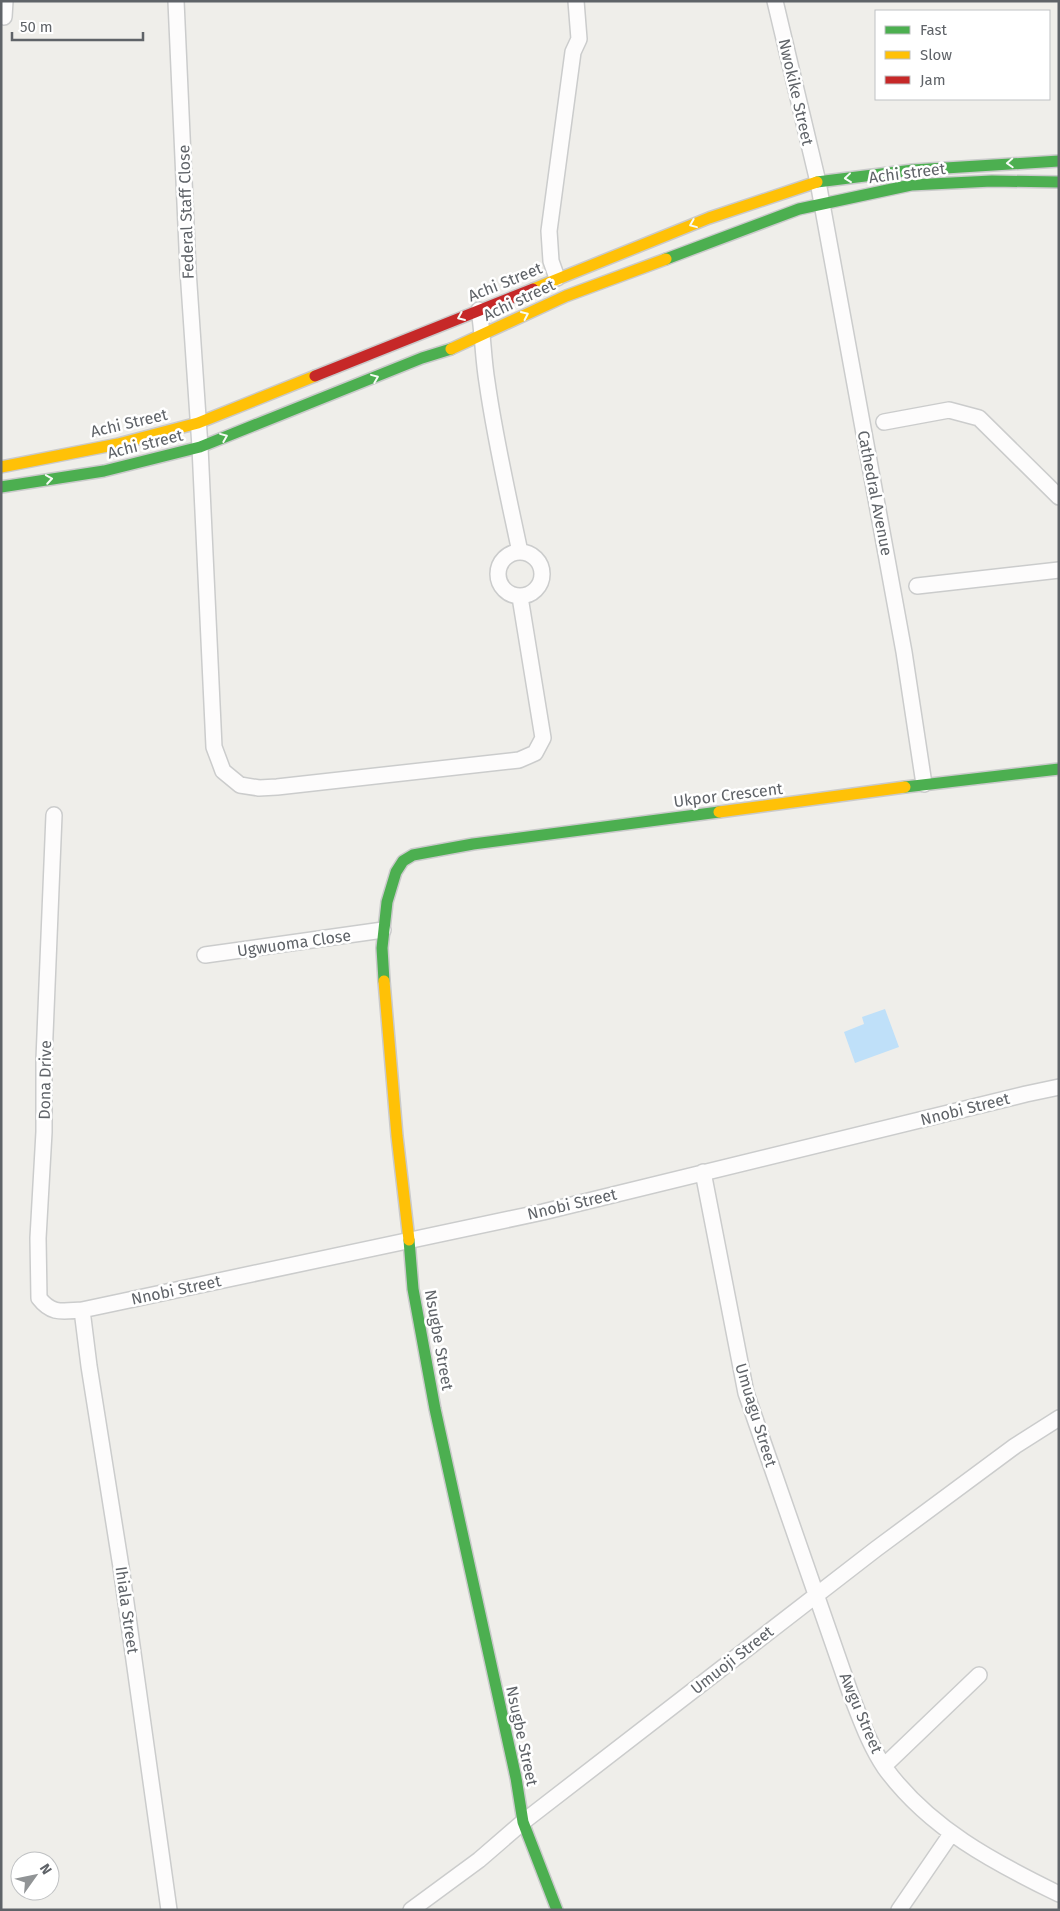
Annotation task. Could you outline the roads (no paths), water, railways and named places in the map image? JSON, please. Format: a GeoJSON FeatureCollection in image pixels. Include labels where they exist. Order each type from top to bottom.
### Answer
{"type":"FeatureCollection","features":[{"type":"Feature","properties":{"kind":"street"},"geometry":{"type":"LineString","coordinates":[[4,17],[5,1]]}},
{"type":"Feature","properties":{"kind":"street","name":"Federal Staff Close"},"geometry":{"type":"LineString","coordinates":[[176,1],[188,270],[200,447],[214,747],[223,771],[240,785],[259,788],[519,760],[535,753],[543,738],[520,597]]}},
{"type":"Feature","properties":{"kind":"street"},"geometry":{"type":"LineString","coordinates":[[557,278],[551,261],[549,231],[573,52],[580,39],[576,1]]}},
{"type":"Feature","properties":{"kind":"street","name":"Nwokike Street"},"geometry":{"type":"LineString","coordinates":[[775,1],[818,182],[821,203]]}},
{"type":"Feature","properties":{"kind":"street","name":"Achi Street"},"geometry":{"type":"LineString","coordinates":[[1,467],[118,444],[198,423],[709,218],[818,182],[913,170],[1059,161]]}},
{"type":"Feature","properties":{"kind":"street","name":"Achi street"},"geometry":{"type":"LineString","coordinates":[[1,486],[104,470],[200,447],[422,358],[453,348],[566,296],[799,209],[911,185],[992,181],[1059,182]]}},
{"type":"Feature","properties":{"kind":"street","name":"Cathedral Avenue"},"geometry":{"type":"LineString","coordinates":[[821,203],[904,652],[924,784]]}},
{"type":"Feature","properties":{"kind":"street"},"geometry":{"type":"LineString","coordinates":[[479,310],[483,334],[486,379],[496,444],[520,552]]}},
{"type":"Feature","properties":{"kind":"street"},"geometry":{"type":"LineString","coordinates":[[884,422],[949,410],[979,418],[1059,496]]}},
{"type":"Feature","properties":{"kind":"street"},"geometry":{"type":"LineString","coordinates":[[520,552],[530,554],[538,560],[542,569],[542,579],[538,588],[530,595],[520,597],[510,595],[501,587],[497,576],[498,567],[503,559],[510,554],[520,552]]}},
{"type":"Feature","properties":{"kind":"street"},"geometry":{"type":"LineString","coordinates":[[917,586],[1059,570]]}},
{"type":"Feature","properties":{"kind":"street","name":"Ukpor Crescent"},"geometry":{"type":"LineString","coordinates":[[404,860],[413,855],[473,844],[924,784],[1059,769]]}},
{"type":"Feature","properties":{"kind":"street","name":"Dona Drive"},"geometry":{"type":"LineString","coordinates":[[54,815],[44,1058],[44,1132],[38,1238],[38,1283],[39,1298],[54,1311],[82,1310]]}},
{"type":"Feature","properties":{"kind":"street","name":"Nsugbe Street"},"geometry":{"type":"LineString","coordinates":[[404,860],[398,867],[386,899],[382,960],[396,1136],[409,1239],[413,1289],[435,1409],[516,1778],[523,1822],[557,1910]]}},
{"type":"Feature","properties":{"kind":"street","name":"Ugwuoma Close"},"geometry":{"type":"LineString","coordinates":[[205,955],[383,930]]}},
{"type":"Feature","properties":{"kind":"street","name":"Nnobi Street"},"geometry":{"type":"LineString","coordinates":[[82,1310],[543,1212],[1059,1087]]}},
{"type":"Feature","properties":{"kind":"street","name":"Umuagu Street"},"geometry":{"type":"LineString","coordinates":[[703,1172],[746,1393],[816,1595]]}},
{"type":"Feature","properties":{"kind":"street","name":"Ihiala Street"},"geometry":{"type":"LineString","coordinates":[[82,1310],[121,1568],[169,1910]]}},
{"type":"Feature","properties":{"kind":"street","name":"Umuoji Street"},"geometry":{"type":"LineString","coordinates":[[411,1910],[479,1860],[523,1822],[816,1595],[1000,1457],[1059,1418]]}},
{"type":"Feature","properties":{"kind":"street","name":"Awgu Street"},"geometry":{"type":"LineString","coordinates":[[816,1595],[864,1727],[884,1766],[906,1793],[951,1834],[992,1860],[1059,1894]]}},
{"type":"Feature","properties":{"kind":"street"},"geometry":{"type":"LineString","coordinates":[[884,1766],[979,1675]]}},
{"type":"Feature","properties":{"kind":"street"},"geometry":{"type":"LineString","coordinates":[[899,1910],[951,1834]]}},
{"type":"Feature","properties":{"kind":"water"},"geometry":{"type":"Polygon","coordinates":[[[885,1009],[899,1047],[855,1063],[844,1032],[864,1024],[862,1017],[885,1009]]]}}]}
